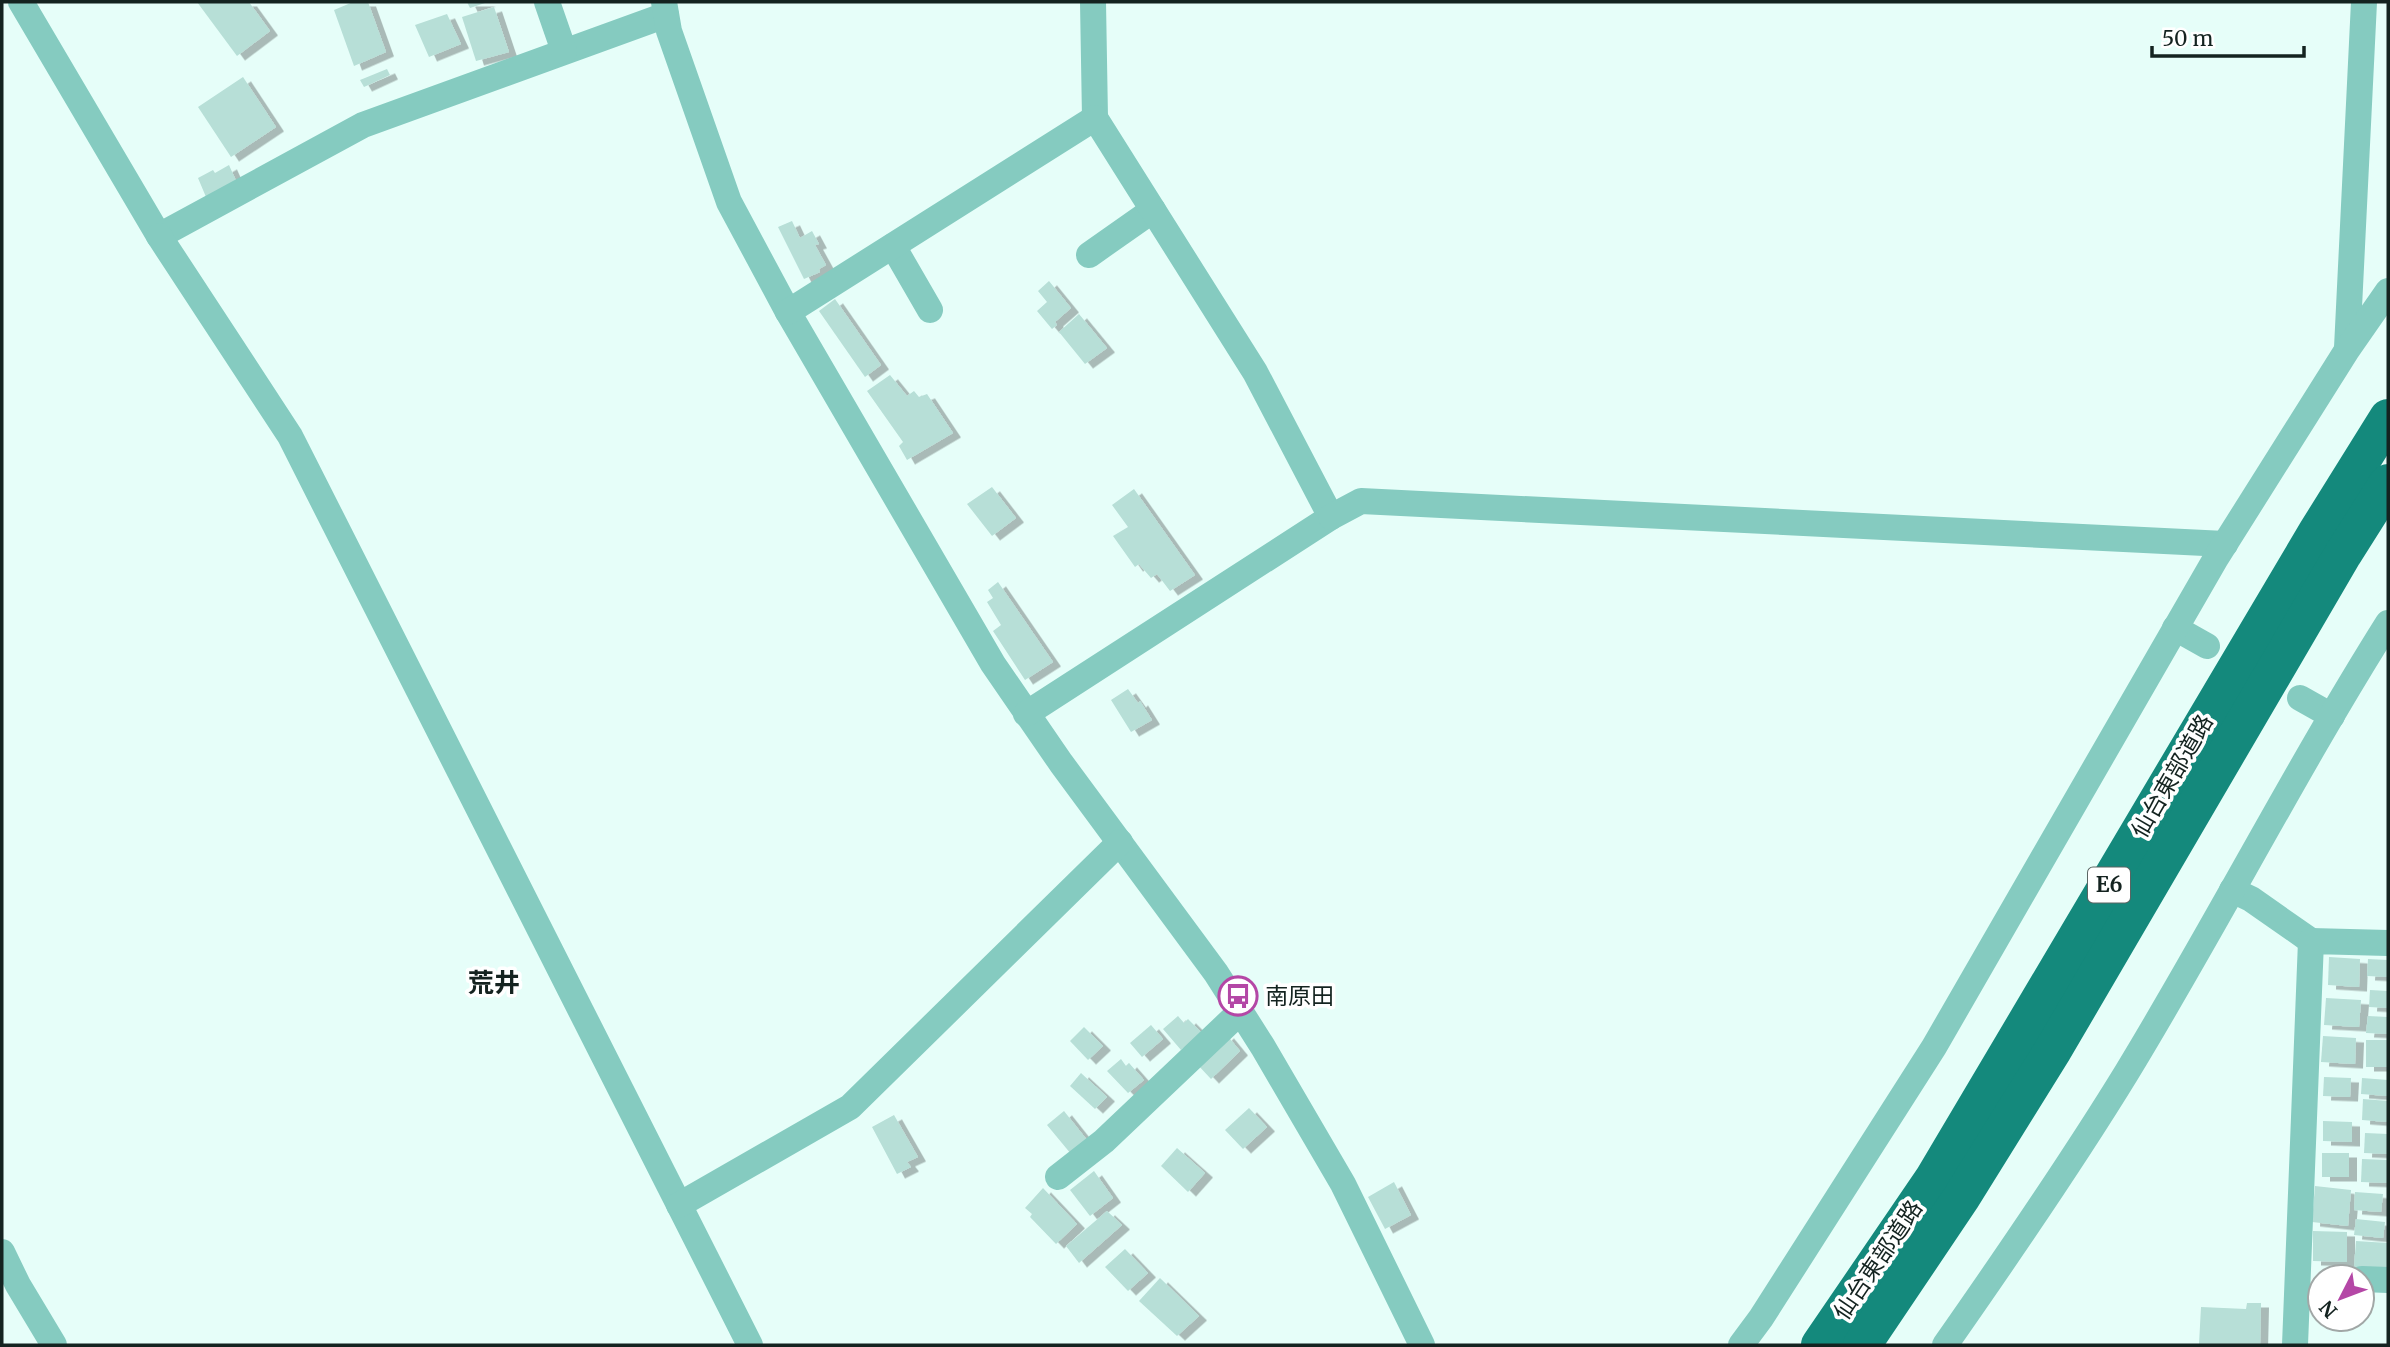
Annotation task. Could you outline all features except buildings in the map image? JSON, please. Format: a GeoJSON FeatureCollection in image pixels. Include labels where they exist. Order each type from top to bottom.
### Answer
{"type":"FeatureCollection","features":[{"type":"Feature","properties":{"kind":"highway","name":"仙台東部道路"},"geometry":{"type":"LineString","coordinates":[[1820,1345],[1934,1178],[2316,532],[2388,418]]}},
{"type":"Feature","properties":{"kind":"highway","name":"仙台東部道路"},"geometry":{"type":"LineString","coordinates":[[1862,1345],[1961,1198],[2053,1051],[2328,578],[2388,484]]}},
{"type":"Feature","properties":{"kind":"street"},"geometry":{"type":"LineString","coordinates":[[22,2],[159,236],[290,436],[750,1345]]}},
{"type":"Feature","properties":{"kind":"street"},"geometry":{"type":"LineString","coordinates":[[547,2],[564,51]]}},
{"type":"Feature","properties":{"kind":"street"},"geometry":{"type":"LineString","coordinates":[[1093,2],[1096,118],[1255,373],[1331,517]]}},
{"type":"Feature","properties":{"kind":"street"},"geometry":{"type":"LineString","coordinates":[[2347,350],[2364,2]]}},
{"type":"Feature","properties":{"kind":"street"},"geometry":{"type":"LineString","coordinates":[[159,236],[363,125],[564,51],[665,8],[669,31],[729,202],[788,312],[951,592],[1026,714],[1216,973],[1305,1115],[1343,1184],[1422,1345]]}},
{"type":"Feature","properties":{"kind":"street"},"geometry":{"type":"LineString","coordinates":[[788,312],[1096,118]]}},
{"type":"Feature","properties":{"kind":"street"},"geometry":{"type":"LineString","coordinates":[[1089,255],[1153,210]]}},
{"type":"Feature","properties":{"kind":"street"},"geometry":{"type":"LineString","coordinates":[[893,246],[930,310]]}},
{"type":"Feature","properties":{"kind":"street"},"geometry":{"type":"LineString","coordinates":[[1741,1345],[1761,1318],[1934,1047],[2225,544],[2347,350],[2388,291]]}},
{"type":"Feature","properties":{"kind":"street"},"geometry":{"type":"LineString","coordinates":[[1026,714],[1331,517],[1361,501],[2225,544]]}},
{"type":"Feature","properties":{"kind":"street"},"geometry":{"type":"LineString","coordinates":[[2175,628],[2207,646]]}},
{"type":"Feature","properties":{"kind":"street"},"geometry":{"type":"LineString","coordinates":[[1945,1345],[2045,1203],[2128,1070],[2332,716],[2387,629]]}},
{"type":"Feature","properties":{"kind":"street"},"geometry":{"type":"LineString","coordinates":[[2300,698],[2332,716]]}},
{"type":"Feature","properties":{"kind":"street"},"geometry":{"type":"LineString","coordinates":[[679,1205],[850,1107],[1120,842]]}},
{"type":"Feature","properties":{"kind":"street"},"geometry":{"type":"LineString","coordinates":[[2232,890],[2251,899],[2311,941],[2388,943]]}},
{"type":"Feature","properties":{"kind":"street"},"geometry":{"type":"LineString","coordinates":[[2309,1263],[2311,941]]}},
{"type":"Feature","properties":{"kind":"street"},"geometry":{"type":"LineString","coordinates":[[1058,1177],[1104,1141],[1241,1011]]}},
{"type":"Feature","properties":{"kind":"street"},"geometry":{"type":"LineString","coordinates":[[2,1252],[54,1345]]}},
{"type":"Feature","properties":{"kind":"street"},"geometry":{"type":"LineString","coordinates":[[2295,1345],[2306,1292]]}},
{"type":"Feature","properties":{"kind":"place","name":"南原田"},"geometry":{"type":"Point","coordinates":[1238,996]}},
{"type":"Feature","properties":{"kind":"district","name":"荒井"},"geometry":{"type":"Point","coordinates":[494,983]}}]}
